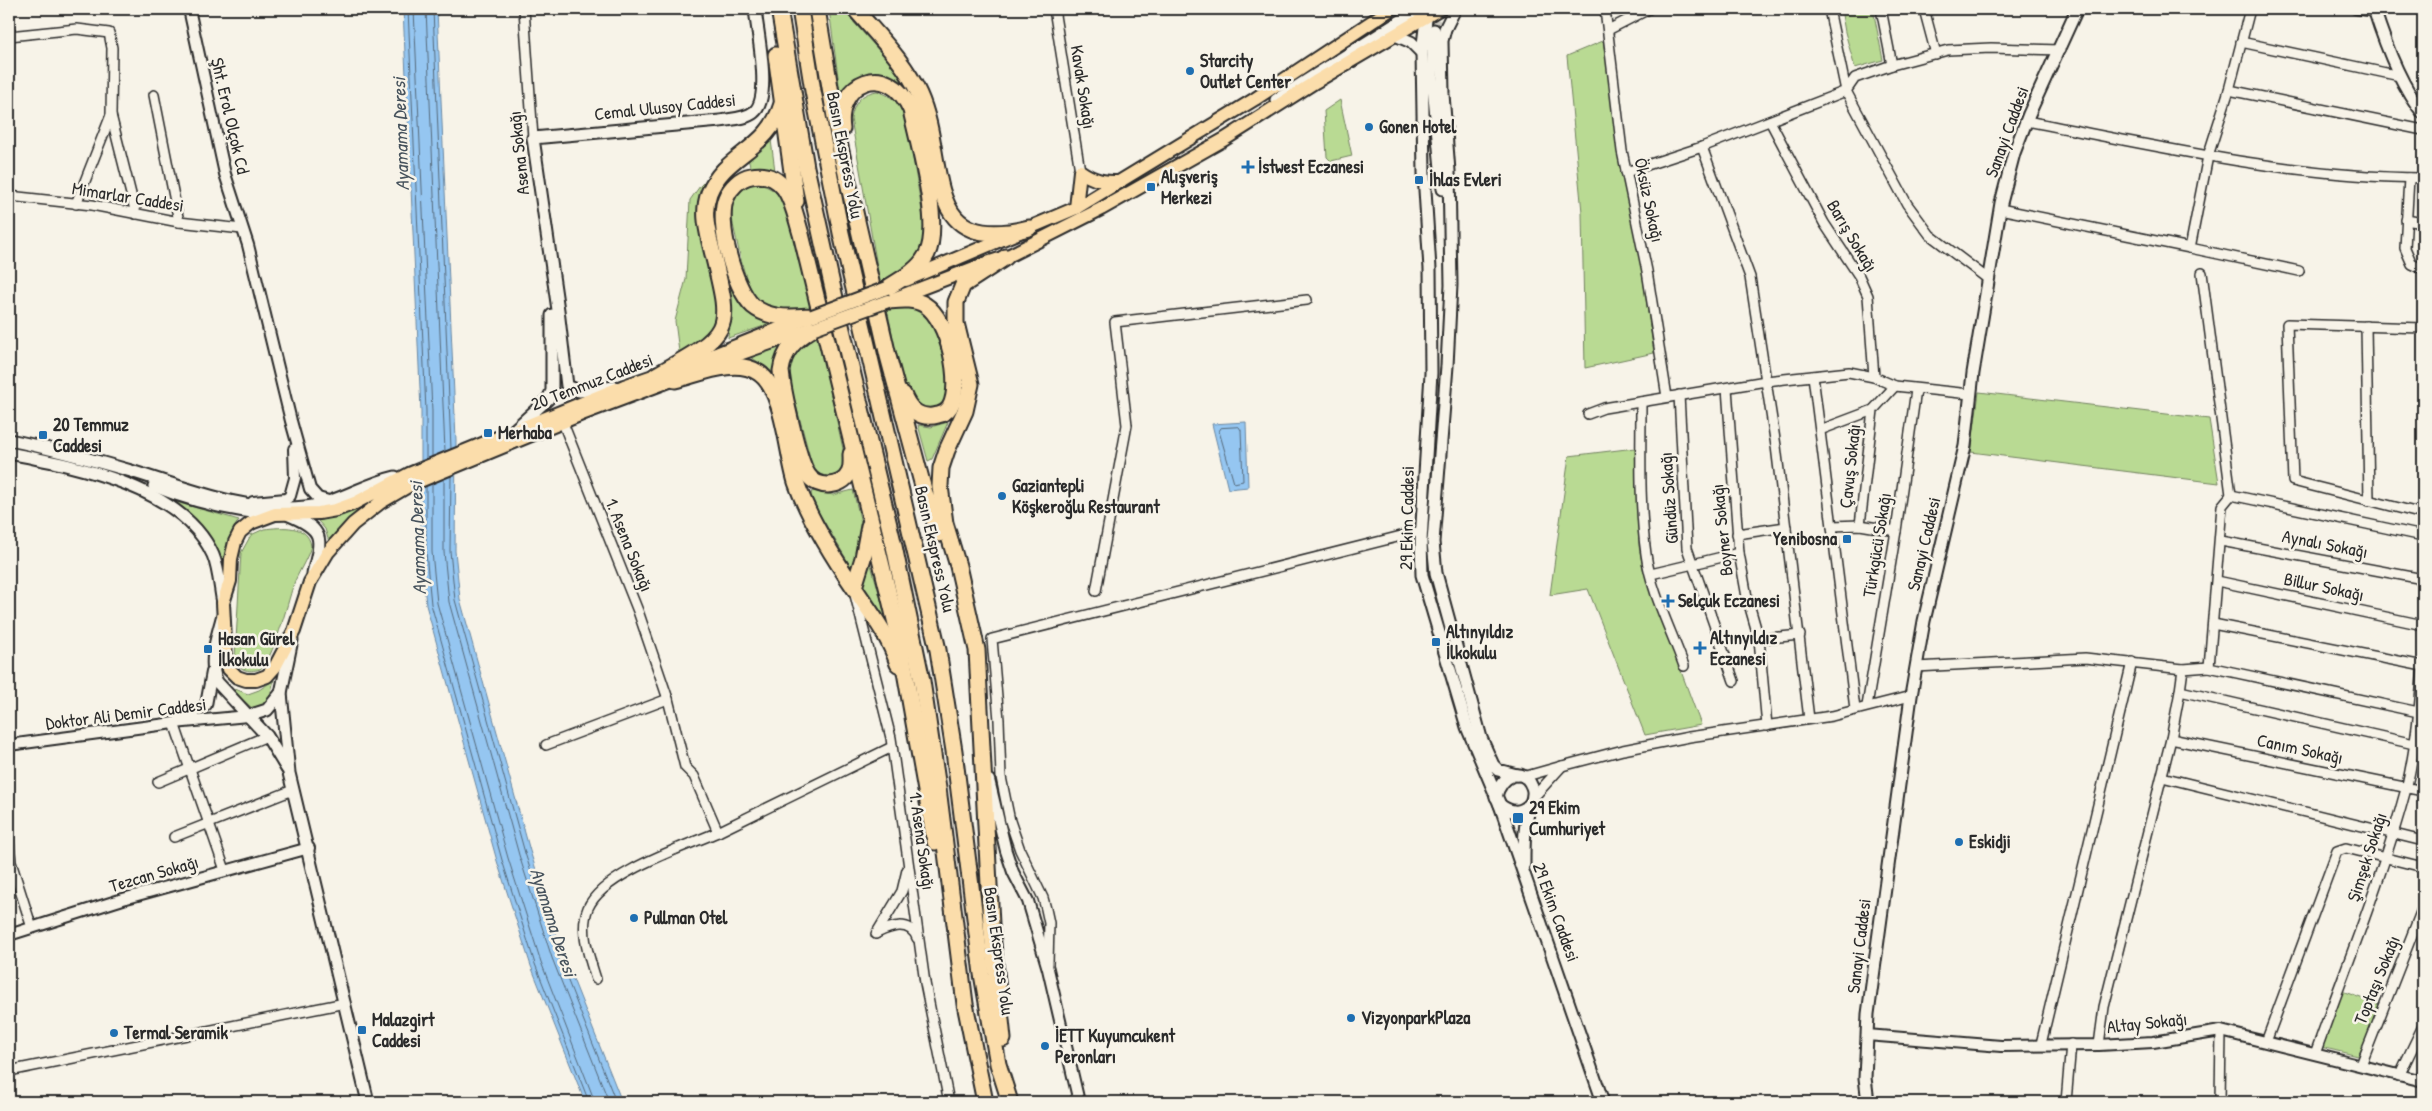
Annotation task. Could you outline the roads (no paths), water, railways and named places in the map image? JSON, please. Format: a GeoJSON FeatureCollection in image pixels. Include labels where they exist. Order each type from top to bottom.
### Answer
{"type":"FeatureCollection","features":[{"type":"Feature","properties":{"kind":"highway"},"geometry":{"type":"LineString","coordinates":[[770,9],[801,234]]}},
{"type":"Feature","properties":{"kind":"highway"},"geometry":{"type":"LineString","coordinates":[[779,9],[806,167],[841,325],[896,555],[922,681],[938,788],[965,1004]]}},
{"type":"Feature","properties":{"kind":"highway","name":"Basın Ekspress Yolu"},"geometry":{"type":"LineString","coordinates":[[800,9],[814,100],[841,233],[938,650],[954,751],[983,982],[998,1064],[1009,1100]]}},
{"type":"Feature","properties":{"kind":"highway"},"geometry":{"type":"LineString","coordinates":[[817,9],[834,118],[888,356],[924,490],[964,593]]}},
{"type":"Feature","properties":{"kind":"highway"},"geometry":{"type":"LineString","coordinates":[[855,9],[902,66],[919,94],[930,128],[943,195],[955,218],[975,231],[988,234],[1006,234],[1029,228]]}},
{"type":"Feature","properties":{"kind":"highway"},"geometry":{"type":"LineString","coordinates":[[848,180],[842,124],[849,96],[861,85],[878,80],[888,82],[906,98],[911,110],[930,202],[933,238],[922,263],[887,294]]}},
{"type":"Feature","properties":{"kind":"highway"},"geometry":{"type":"LineString","coordinates":[[656,375],[704,348],[718,335],[722,327],[724,305],[707,230],[706,203],[721,173],[767,134],[778,116],[782,104]]}},
{"type":"Feature","properties":{"kind":"highway"},"geometry":{"type":"LineString","coordinates":[[813,322],[777,317],[754,306],[745,294],[734,272],[724,226],[724,206],[731,189],[748,176],[759,174],[771,176],[782,184],[788,192],[801,234],[898,632],[951,939],[985,1102]]}},
{"type":"Feature","properties":{"kind":"highway"},"geometry":{"type":"LineString","coordinates":[[1006,257],[963,285],[956,302],[956,323],[967,360],[971,384],[965,411],[941,468],[940,486],[945,524],[977,650],[992,939],[1009,1100]]}},
{"type":"Feature","properties":{"kind":"highway"},"geometry":{"type":"LineString","coordinates":[[887,294],[924,304],[940,322],[956,376],[956,389],[949,409],[934,416],[925,417],[915,412],[906,401],[888,356]]}},
{"type":"Feature","properties":{"kind":"highway"},"geometry":{"type":"LineString","coordinates":[[813,322],[791,344],[782,362],[781,371],[803,464],[813,481],[822,485],[832,485],[845,479],[850,472],[852,464],[848,433]]}},
{"type":"Feature","properties":{"kind":"highway"},"geometry":{"type":"LineString","coordinates":[[675,380],[733,366],[747,367],[766,379],[775,395],[790,462],[800,492],[826,542],[877,620],[891,647],[912,713]]}},
{"type":"Feature","properties":{"kind":"highway"},"geometry":{"type":"LineString","coordinates":[[854,587],[865,549],[870,518]]}},
{"type":"Feature","properties":{"kind":"main road","name":"Cemal Ulusoy Caddesi"},"geometry":{"type":"LineString","coordinates":[[533,138],[720,121],[751,114],[761,103],[763,78],[755,9]]}},
{"type":"Feature","properties":{"kind":"main road"},"geometry":{"type":"LineString","coordinates":[[887,294],[1076,208],[1254,99],[1391,9]]}},
{"type":"Feature","properties":{"kind":"main road"},"geometry":{"type":"LineString","coordinates":[[1225,139],[1290,91],[1422,13],[1439,9]]}},
{"type":"Feature","properties":{"kind":"main road","name":"29 Ekim Caddesi"},"geometry":{"type":"LineString","coordinates":[[1455,9],[1445,28],[1442,41],[1450,245],[1450,320],[1433,542],[1436,573],[1468,698],[1488,757],[1498,770],[1520,776]]}},
{"type":"Feature","properties":{"kind":"main road","name":"Sanayi Caddesi"},"geometry":{"type":"LineString","coordinates":[[1868,1102],[1865,1078],[1867,1035],[1877,938],[1911,696],[1924,622],[1965,446],[1970,394],[2000,209],[2014,153],[2026,121],[2060,50],[2077,9]]}},
{"type":"Feature","properties":{"kind":"main road"},"geometry":{"type":"LineString","coordinates":[[2374,10],[2400,76],[2411,99],[2422,111]]}},
{"type":"Feature","properties":{"kind":"main road"},"geometry":{"type":"LineString","coordinates":[[76,455],[179,496],[219,508],[289,515],[336,510],[491,447],[675,380],[813,322],[887,294],[1006,257],[1102,209],[1225,139],[1394,35],[1422,13]]}},
{"type":"Feature","properties":{"kind":"main road","name":"29 Ekim Caddesi"},"geometry":{"type":"LineString","coordinates":[[1422,13],[1424,174],[1430,269],[1431,373],[1421,531],[1422,575],[1467,727],[1498,801],[1604,1102]]}},
{"type":"Feature","properties":{"kind":"main road"},"geometry":{"type":"LineString","coordinates":[[1434,30],[1431,53],[1434,107],[1450,245]]}},
{"type":"Feature","properties":{"kind":"main road"},"geometry":{"type":"LineString","coordinates":[[1394,35],[1411,42],[1422,53]]}},
{"type":"Feature","properties":{"kind":"main road","name":"Asena Sokağı"},"geometry":{"type":"LineString","coordinates":[[533,138],[554,293]]}},
{"type":"Feature","properties":{"kind":"main road"},"geometry":{"type":"LineString","coordinates":[[1076,208],[1080,171],[1090,178],[1102,182],[1120,182]]}},
{"type":"Feature","properties":{"kind":"main road"},"geometry":{"type":"LineString","coordinates":[[554,293],[558,310],[567,386],[579,392],[624,386]]}},
{"type":"Feature","properties":{"kind":"main road"},"geometry":{"type":"LineString","coordinates":[[512,432],[548,399],[552,390],[552,313],[554,293]]}},
{"type":"Feature","properties":{"kind":"main road","name":"20 Temmuz Caddesi"},"geometry":{"type":"LineString","coordinates":[[491,447],[512,432],[624,386],[813,322]]}},
{"type":"Feature","properties":{"kind":"main road"},"geometry":{"type":"LineString","coordinates":[[9,440],[76,455],[174,485],[243,503],[287,507],[332,502],[390,478],[410,480]]}},
{"type":"Feature","properties":{"kind":"main road"},"geometry":{"type":"LineString","coordinates":[[9,453],[91,472],[166,503],[191,522],[213,555],[223,609],[226,660],[229,669],[236,677],[256,680],[268,676],[275,667],[294,631]]}},
{"type":"Feature","properties":{"kind":"main road"},"geometry":{"type":"LineString","coordinates":[[310,582],[328,552],[353,524],[410,480]]}},
{"type":"Feature","properties":{"kind":"main road"},"geometry":{"type":"LineString","coordinates":[[275,514],[251,523],[240,532],[235,542],[231,559],[230,581],[217,637],[212,672],[217,682],[268,736],[289,773]]}},
{"type":"Feature","properties":{"kind":"main road"},"geometry":{"type":"LineString","coordinates":[[289,515],[312,525],[320,543],[294,631],[281,693],[289,773],[309,848],[368,1102]]}},
{"type":"Feature","properties":{"kind":"main road"},"geometry":{"type":"LineString","coordinates":[[248,716],[267,710],[281,693]]}},
{"type":"Feature","properties":{"kind":"main road"},"geometry":{"type":"LineString","coordinates":[[1524,875],[1524,844],[1532,801],[1532,786],[1520,776],[1511,776],[1501,782],[1498,801],[1516,812],[1521,811],[1532,801]]}},
{"type":"Feature","properties":{"kind":"street","name":"Şht. Erol Olçok Cd"},"geometry":{"type":"LineString","coordinates":[[189,9],[225,174],[242,229],[291,421]]}},
{"type":"Feature","properties":{"kind":"street","name":"Asena Sokağı"},"geometry":{"type":"LineString","coordinates":[[524,9],[533,138]]}},
{"type":"Feature","properties":{"kind":"street","name":"Kavak Sokağı"},"geometry":{"type":"LineString","coordinates":[[1054,9],[1080,171]]}},
{"type":"Feature","properties":{"kind":"street","name":"Öksüz Sokağı"},"geometry":{"type":"LineString","coordinates":[[1605,9],[1622,151],[1647,271],[1667,397]]}},
{"type":"Feature","properties":{"kind":"street"},"geometry":{"type":"LineString","coordinates":[[1608,30],[1649,9]]}},
{"type":"Feature","properties":{"kind":"street"},"geometry":{"type":"LineString","coordinates":[[1829,9],[1846,91],[1907,204],[1930,235],[1988,279]]}},
{"type":"Feature","properties":{"kind":"street"},"geometry":{"type":"LineString","coordinates":[[1881,9],[1892,65]]}},
{"type":"Feature","properties":{"kind":"street"},"geometry":{"type":"LineString","coordinates":[[1924,9],[1936,54]]}},
{"type":"Feature","properties":{"kind":"street"},"geometry":{"type":"LineString","coordinates":[[2190,248],[2208,156],[2250,9]]}},
{"type":"Feature","properties":{"kind":"street"},"geometry":{"type":"LineString","coordinates":[[2354,9],[2374,10]]}},
{"type":"Feature","properties":{"kind":"street"},"geometry":{"type":"LineString","coordinates":[[9,33],[77,28],[109,33],[112,48],[111,115],[136,214]]}},
{"type":"Feature","properties":{"kind":"street"},"geometry":{"type":"LineString","coordinates":[[2241,42],[2400,76]]}},
{"type":"Feature","properties":{"kind":"street"},"geometry":{"type":"LineString","coordinates":[[1626,172],[1702,147],[1846,91],[1855,78],[1892,65],[1948,50],[1991,48],[2060,50]]}},
{"type":"Feature","properties":{"kind":"street"},"geometry":{"type":"LineString","coordinates":[[2228,90],[2423,130]]}},
{"type":"Feature","properties":{"kind":"street"},"geometry":{"type":"LineString","coordinates":[[154,95],[179,222]]}},
{"type":"Feature","properties":{"kind":"street"},"geometry":{"type":"LineString","coordinates":[[76,204],[111,115]]}},
{"type":"Feature","properties":{"kind":"street","name":"Barış Sokağı"},"geometry":{"type":"LineString","coordinates":[[1770,121],[1824,224],[1859,276],[1868,296],[1874,377]]}},
{"type":"Feature","properties":{"kind":"street"},"geometry":{"type":"LineString","coordinates":[[2026,121],[2208,156],[2316,172],[2423,178]]}},
{"type":"Feature","properties":{"kind":"street"},"geometry":{"type":"LineString","coordinates":[[1702,147],[1750,277],[1786,527],[1809,719]]}},
{"type":"Feature","properties":{"kind":"street"},"geometry":{"type":"LineString","coordinates":[[2409,178],[2405,248],[2412,264],[2423,269]]}},
{"type":"Feature","properties":{"kind":"street","name":"Mimarlar Caddesi"},"geometry":{"type":"LineString","coordinates":[[9,196],[76,204],[179,222],[242,229]]}},
{"type":"Feature","properties":{"kind":"street"},"geometry":{"type":"LineString","coordinates":[[2000,209],[2299,271]]}},
{"type":"Feature","properties":{"kind":"street"},"geometry":{"type":"LineString","coordinates":[[2406,220],[2423,223]]}},
{"type":"Feature","properties":{"kind":"street"},"geometry":{"type":"LineString","coordinates":[[2202,273],[2231,495],[2222,506],[2221,541],[2209,667]]}},
{"type":"Feature","properties":{"kind":"street"},"geometry":{"type":"LineString","coordinates":[[1096,592],[1127,425],[1115,322],[1307,300]]}},
{"type":"Feature","properties":{"kind":"street"},"geometry":{"type":"LineString","coordinates":[[2423,328],[2287,324],[2293,481],[2423,514]]}},
{"type":"Feature","properties":{"kind":"street"},"geometry":{"type":"LineString","coordinates":[[2366,326],[2369,501]]}},
{"type":"Feature","properties":{"kind":"street"},"geometry":{"type":"LineString","coordinates":[[1588,414],[1604,408],[1766,381],[1849,372],[1874,377],[1895,386],[1916,390],[1970,394]]}},
{"type":"Feature","properties":{"kind":"street"},"geometry":{"type":"LineString","coordinates":[[1813,376],[1855,709]]}},
{"type":"Feature","properties":{"kind":"street"},"geometry":{"type":"LineString","coordinates":[[1820,430],[1873,410],[1895,386]]}},
{"type":"Feature","properties":{"kind":"street","name":"Boyner Sokağı"},"geometry":{"type":"LineString","coordinates":[[1727,388],[1739,553],[1747,597],[1759,639],[1767,726]]}},
{"type":"Feature","properties":{"kind":"street","name":"Türkgücü Sokağı"},"geometry":{"type":"LineString","coordinates":[[1867,706],[1896,531],[1916,390]]}},
{"type":"Feature","properties":{"kind":"street","name":"Gündüz Sokağı"},"geometry":{"type":"LineString","coordinates":[[1679,395],[1687,548],[1734,681]]}},
{"type":"Feature","properties":{"kind":"street"},"geometry":{"type":"LineString","coordinates":[[1641,402],[1641,480],[1646,555],[1684,666]]}},
{"type":"Feature","properties":{"kind":"street","name":"Çavuş Sokağı"},"geometry":{"type":"LineString","coordinates":[[1860,525],[1873,410]]}},
{"type":"Feature","properties":{"kind":"street"},"geometry":{"type":"LineString","coordinates":[[291,421],[310,489],[318,498],[332,502]]}},
{"type":"Feature","properties":{"kind":"street"},"geometry":{"type":"LineString","coordinates":[[243,503],[286,499],[290,496],[295,478],[296,459],[291,421]]}},
{"type":"Feature","properties":{"kind":"street","name":"1. Asena Sokağı"},"geometry":{"type":"LineString","coordinates":[[563,422],[638,611],[668,699],[685,767],[694,776],[718,832]]}},
{"type":"Feature","properties":{"kind":"street"},"geometry":{"type":"LineString","coordinates":[[2231,495],[2423,536]]}},
{"type":"Feature","properties":{"kind":"street"},"geometry":{"type":"LineString","coordinates":[[1832,526],[1860,525],[1896,531]]}},
{"type":"Feature","properties":{"kind":"street"},"geometry":{"type":"LineString","coordinates":[[1738,534],[1786,527]]}},
{"type":"Feature","properties":{"kind":"street"},"geometry":{"type":"LineString","coordinates":[[1048,969],[1049,923],[1046,909],[1043,898],[1020,850],[1010,821],[1002,777],[1000,720],[992,639],[1421,531]]}},
{"type":"Feature","properties":{"kind":"street","name":"Aynalı Sokağı"},"geometry":{"type":"LineString","coordinates":[[2221,541],[2423,579]]}},
{"type":"Feature","properties":{"kind":"street"},"geometry":{"type":"LineString","coordinates":[[1651,574],[1739,553]]}},
{"type":"Feature","properties":{"kind":"street","name":"Billur Sokağı"},"geometry":{"type":"LineString","coordinates":[[2217,581],[2423,625]]}},
{"type":"Feature","properties":{"kind":"street","name":"1. Asena Sokağı"},"geometry":{"type":"LineString","coordinates":[[854,587],[892,747],[925,983],[949,1102]]}},
{"type":"Feature","properties":{"kind":"street"},"geometry":{"type":"LineString","coordinates":[[2213,624],[2423,665]]}},
{"type":"Feature","properties":{"kind":"street"},"geometry":{"type":"LineString","coordinates":[[1759,639],[1800,635]]}},
{"type":"Feature","properties":{"kind":"street"},"geometry":{"type":"LineString","coordinates":[[1916,667],[2085,658],[2183,669],[2209,667],[2421,713]]}},
{"type":"Feature","properties":{"kind":"street"},"geometry":{"type":"LineString","coordinates":[[2041,1044],[2132,662]]}},
{"type":"Feature","properties":{"kind":"street","name":"Şimşek Sokağı"},"geometry":{"type":"LineString","coordinates":[[2315,1054],[2384,859],[2419,745],[2423,665]]}},
{"type":"Feature","properties":{"kind":"street"},"geometry":{"type":"LineString","coordinates":[[2099,1044],[2104,1007],[2171,739],[2183,669]]}},
{"type":"Feature","properties":{"kind":"street"},"geometry":{"type":"LineString","coordinates":[[212,672],[209,699],[206,705],[174,723],[189,771],[225,870]]}},
{"type":"Feature","properties":{"kind":"street"},"geometry":{"type":"LineString","coordinates":[[2180,691],[2419,745]]}},
{"type":"Feature","properties":{"kind":"street"},"geometry":{"type":"LineString","coordinates":[[1520,776],[1632,748],[1809,719],[1911,696]]}},
{"type":"Feature","properties":{"kind":"street"},"geometry":{"type":"LineString","coordinates":[[546,745],[668,699]]}},
{"type":"Feature","properties":{"kind":"street","name":"Doktor Ali Demir Caddesi"},"geometry":{"type":"LineString","coordinates":[[9,745],[174,723],[248,716]]}},
{"type":"Feature","properties":{"kind":"street"},"geometry":{"type":"LineString","coordinates":[[158,782],[189,771],[268,736]]}},
{"type":"Feature","properties":{"kind":"street","name":"Canım Sokağı"},"geometry":{"type":"LineString","coordinates":[[2171,739],[2423,791]]}},
{"type":"Feature","properties":{"kind":"street"},"geometry":{"type":"LineString","coordinates":[[982,744],[1006,851],[1013,872],[1028,901],[1048,969],[1079,1102]]}},
{"type":"Feature","properties":{"kind":"street"},"geometry":{"type":"LineString","coordinates":[[596,979],[588,952],[585,929],[588,909],[597,892],[626,872],[718,832],[892,747]]}},
{"type":"Feature","properties":{"kind":"street"},"geometry":{"type":"LineString","coordinates":[[1532,801],[1562,766]]}},
{"type":"Feature","properties":{"kind":"street"},"geometry":{"type":"LineString","coordinates":[[2162,777],[2423,841]]}},
{"type":"Feature","properties":{"kind":"street"},"geometry":{"type":"LineString","coordinates":[[174,837],[293,790]]}},
{"type":"Feature","properties":{"kind":"street"},"geometry":{"type":"LineString","coordinates":[[9,842],[11,862],[32,928]]}},
{"type":"Feature","properties":{"kind":"street","name":"Tezcan Sokağı"},"geometry":{"type":"LineString","coordinates":[[9,935],[225,870],[309,848]]}},
{"type":"Feature","properties":{"kind":"street"},"geometry":{"type":"LineString","coordinates":[[2266,1042],[2337,851],[2346,848],[2384,859],[2423,867]]}},
{"type":"Feature","properties":{"kind":"street"},"geometry":{"type":"LineString","coordinates":[[908,862],[902,890],[876,934],[894,926],[907,928],[916,935],[920,945]]}},
{"type":"Feature","properties":{"kind":"street","name":"Toptaşı Sokağı"},"geometry":{"type":"LineString","coordinates":[[2361,1065],[2423,907]]}},
{"type":"Feature","properties":{"kind":"street"},"geometry":{"type":"LineString","coordinates":[[9,1071],[345,1003]]}},
{"type":"Feature","properties":{"kind":"street"},"geometry":{"type":"LineString","coordinates":[[2399,1076],[2423,1026]]}},
{"type":"Feature","properties":{"kind":"street"},"geometry":{"type":"LineString","coordinates":[[2220,1102],[2221,1031]]}},
{"type":"Feature","properties":{"kind":"street","name":"Altay Sokağı"},"geometry":{"type":"LineString","coordinates":[[1867,1035],[2001,1046],[2152,1042],[2221,1031],[2423,1081]]}},
{"type":"Feature","properties":{"kind":"street"},"geometry":{"type":"LineString","coordinates":[[2066,1102],[2071,1044]]}},
{"type":"Feature","properties":{"kind":"water"},"geometry":{"type":"Polygon","coordinates":[[[403,9],[437,9],[456,440],[455,551],[460,599],[530,851],[563,954],[622,1102],[585,1102],[531,966],[497,861],[426,605],[421,553],[421,411],[403,9]]]}},
{"type":"Feature","properties":{"kind":"water"},"geometry":{"type":"Polygon","coordinates":[[[1246,422],[1248,487],[1228,489],[1212,424],[1246,422]]]}},
{"type":"Feature","properties":{"kind":"tunnel"},"geometry":{"type":"LineString","coordinates":[[1434,30],[1441,9]]}},
{"type":"Feature","properties":{"kind":"place","name":"Starcity Outlet Center"},"geometry":{"type":"Point","coordinates":[1190,71]}},
{"type":"Feature","properties":{"kind":"place","name":"Gonen Hotel"},"geometry":{"type":"Point","coordinates":[1369,127]}},
{"type":"Feature","properties":{"kind":"place","name":"İstwest Eczanesi"},"geometry":{"type":"Point","coordinates":[1248,167]}},
{"type":"Feature","properties":{"kind":"place","name":"İhlas Evleri"},"geometry":{"type":"Point","coordinates":[1419,180]}},
{"type":"Feature","properties":{"kind":"place","name":"Alışveriş Merkezi"},"geometry":{"type":"Point","coordinates":[1151,187]}},
{"type":"Feature","properties":{"kind":"place","name":"Merhaba"},"geometry":{"type":"Point","coordinates":[488,433]}},
{"type":"Feature","properties":{"kind":"place","name":"20 Temmuz Caddesi"},"geometry":{"type":"Point","coordinates":[43,435]}},
{"type":"Feature","properties":{"kind":"place","name":"Gaziantepli Köşkeroğlu Restaurant"},"geometry":{"type":"Point","coordinates":[1002,496]}},
{"type":"Feature","properties":{"kind":"place","name":"Yenibosna"},"geometry":{"type":"Point","coordinates":[1847,539]}},
{"type":"Feature","properties":{"kind":"place","name":"Selçuk Eczanesi"},"geometry":{"type":"Point","coordinates":[1668,601]}},
{"type":"Feature","properties":{"kind":"place","name":"Altınyıldız İlkokulu"},"geometry":{"type":"Point","coordinates":[1436,642]}},
{"type":"Feature","properties":{"kind":"place","name":"Altınyıldız Eczanesi"},"geometry":{"type":"Point","coordinates":[1700,648]}},
{"type":"Feature","properties":{"kind":"place","name":"Hasan Gürel İlkokulu"},"geometry":{"type":"Point","coordinates":[208,649]}},
{"type":"Feature","properties":{"kind":"place","name":"29 Ekim Cumhuriyet"},"geometry":{"type":"Point","coordinates":[1518,818]}},
{"type":"Feature","properties":{"kind":"place","name":"Eskidji"},"geometry":{"type":"Point","coordinates":[1959,842]}},
{"type":"Feature","properties":{"kind":"place","name":"Pullman Otel"},"geometry":{"type":"Point","coordinates":[634,918]}},
{"type":"Feature","properties":{"kind":"place","name":"VizyonparkPlaza"},"geometry":{"type":"Point","coordinates":[1351,1018]}},
{"type":"Feature","properties":{"kind":"place","name":"Malazgirt Caddesi"},"geometry":{"type":"Point","coordinates":[362,1030]}},
{"type":"Feature","properties":{"kind":"place","name":"Termal Seramik"},"geometry":{"type":"Point","coordinates":[114,1033]}},
{"type":"Feature","properties":{"kind":"place","name":"İETT Kuyumcukent Peronları"},"geometry":{"type":"Point","coordinates":[1045,1046]}},
{"type":"Feature","properties":{"kind":"water label","name":"Ayamama Deresi"},"geometry":{"type":"Point","coordinates":[400,134]}},
{"type":"Feature","properties":{"kind":"water label","name":"Ayamama Deresi"},"geometry":{"type":"Point","coordinates":[417,538]}},
{"type":"Feature","properties":{"kind":"water label","name":"Ayamama Deresi"},"geometry":{"type":"Point","coordinates":[554,922]}}]}
